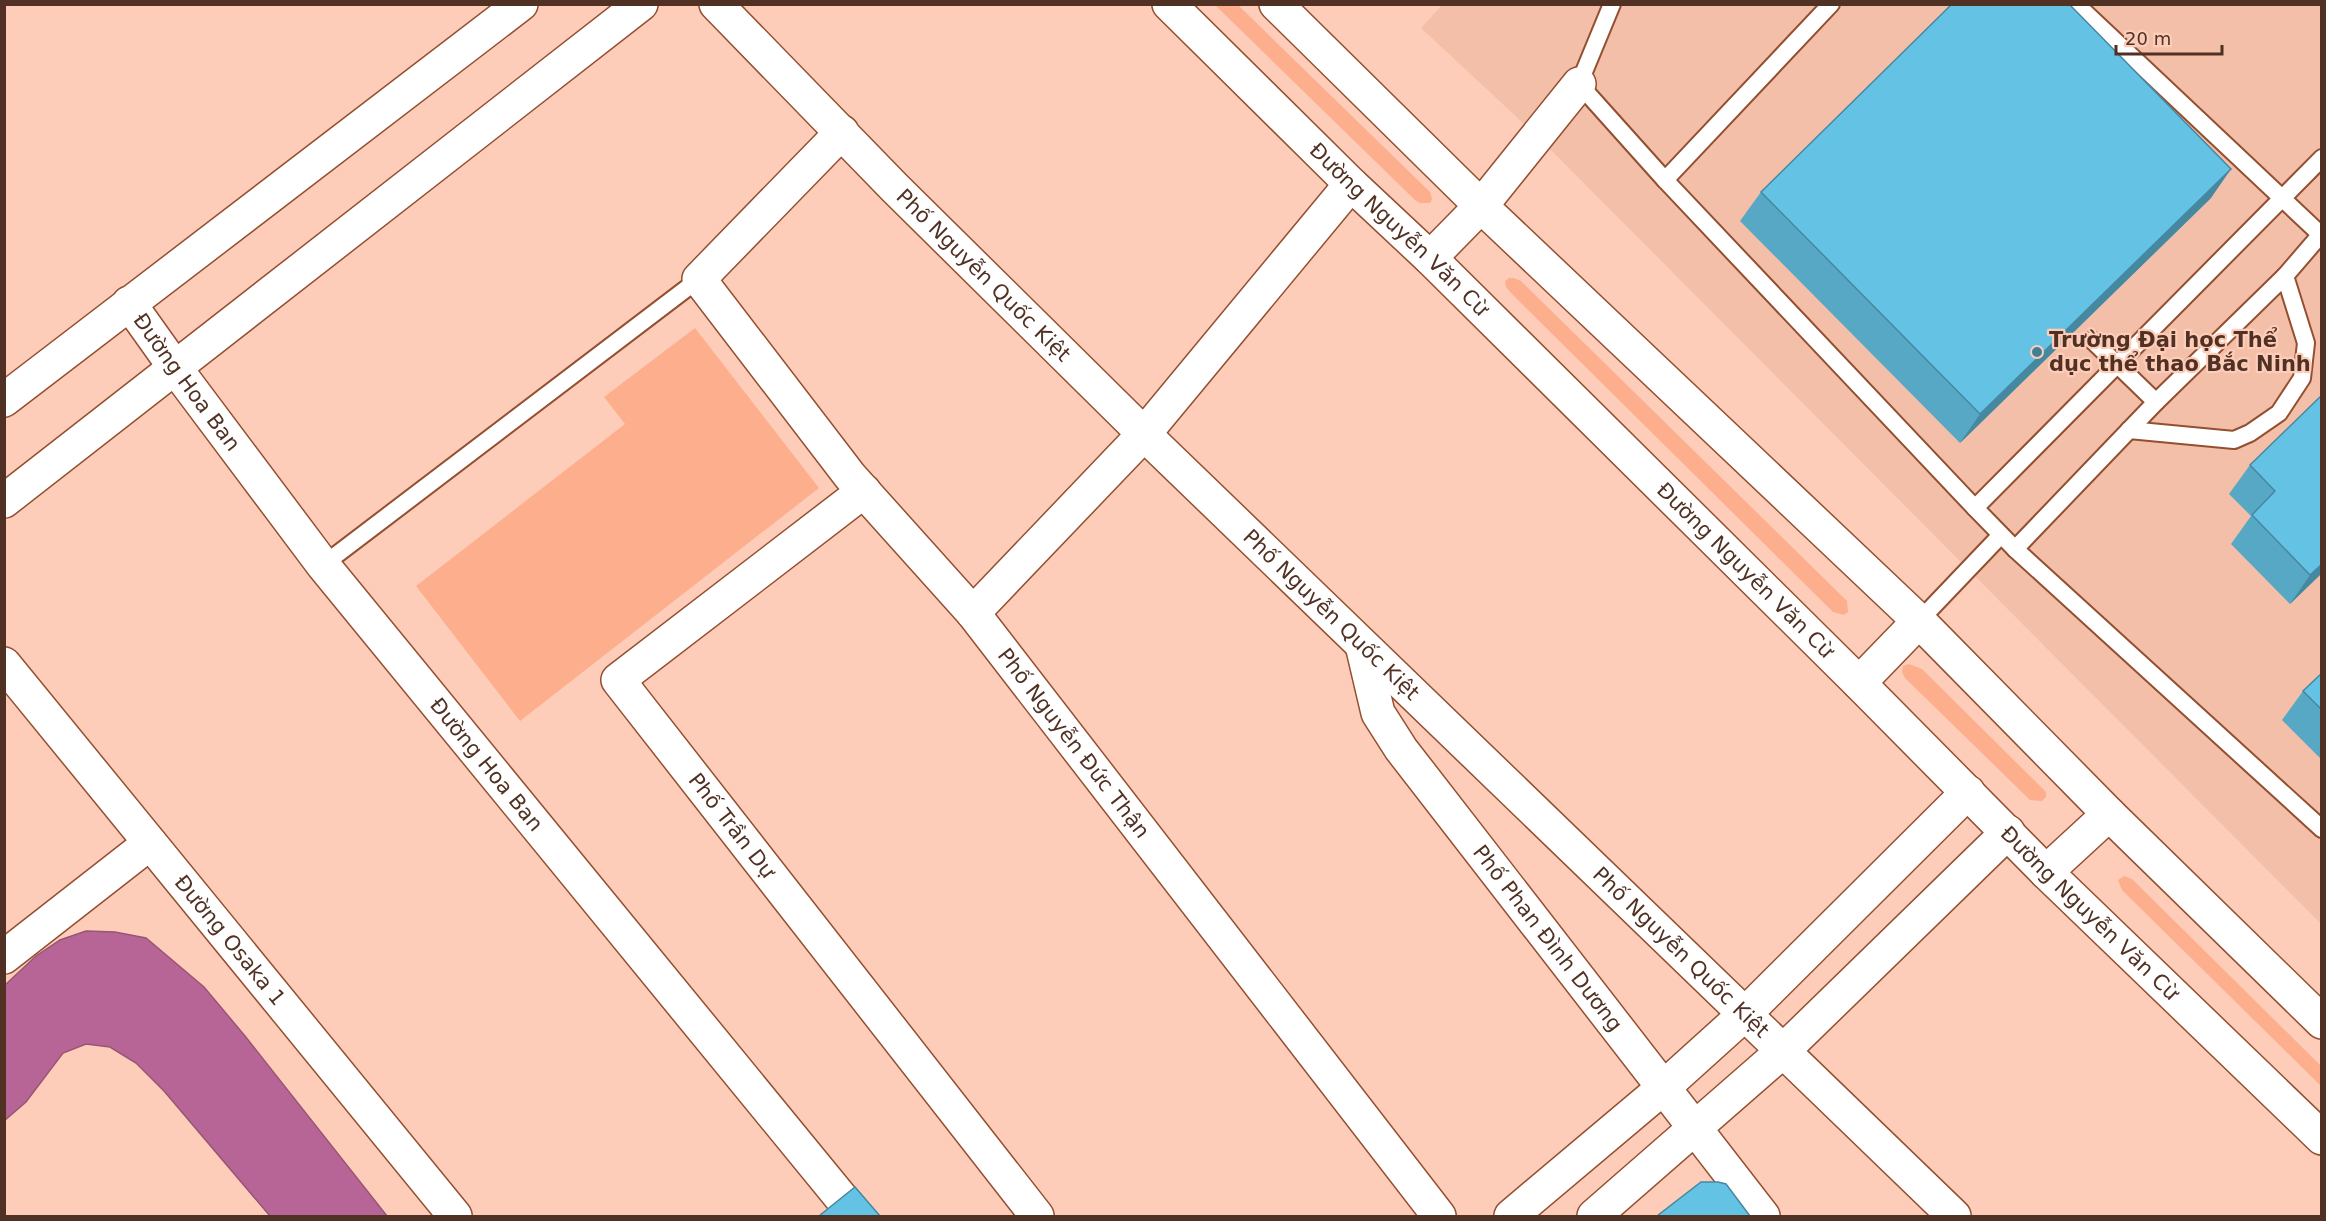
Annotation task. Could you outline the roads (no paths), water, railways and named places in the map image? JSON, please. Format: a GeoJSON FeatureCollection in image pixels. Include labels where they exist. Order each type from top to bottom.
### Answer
{"type":"FeatureCollection","features":[{"type":"Feature","properties":{"kind":"street"},"geometry":{"type":"LineString","coordinates":[[4,400],[521,4]]}},
{"type":"Feature","properties":{"kind":"street"},"geometry":{"type":"LineString","coordinates":[[4,501],[641,4]]}},
{"type":"Feature","properties":{"kind":"street","name":"Phố Nguyễn Quốc Kiệt"},"geometry":{"type":"LineString","coordinates":[[716,4],[1144,434],[1954,1216]]}},
{"type":"Feature","properties":{"kind":"street","name":"Đường Nguyễn Văn Cừ"},"geometry":{"type":"LineString","coordinates":[[1169,4],[1351,184],[1430,258],[1859,683],[2046,872],[2322,1138]]}},
{"type":"Feature","properties":{"kind":"street"},"geometry":{"type":"LineString","coordinates":[[1276,4],[1481,206],[1919,621],[2109,814],[2322,1022]]}},
{"type":"Feature","properties":{"kind":"street"},"geometry":{"type":"LineString","coordinates":[[1430,258],[1481,206],[1580,84]]}},
{"type":"Feature","properties":{"kind":"street"},"geometry":{"type":"LineString","coordinates":[[699,279],[842,132]]}},
{"type":"Feature","properties":{"kind":"street"},"geometry":{"type":"LineString","coordinates":[[973,613],[1144,434],[1351,184]]}},
{"type":"Feature","properties":{"kind":"street","name":"Phố Nguyễn Đức Thận"},"geometry":{"type":"LineString","coordinates":[[699,279],[864,491],[973,613],[1439,1216]]}},
{"type":"Feature","properties":{"kind":"street","name":"Đường Hoa Ban"},"geometry":{"type":"LineString","coordinates":[[129,303],[323,565],[856,1216]]}},
{"type":"Feature","properties":{"kind":"street","name":"Phố Trần Dự"},"geometry":{"type":"LineString","coordinates":[[864,491],[618,680],[1037,1216]]}},
{"type":"Feature","properties":{"kind":"street"},"geometry":{"type":"LineString","coordinates":[[1859,683],[1919,621]]}},
{"type":"Feature","properties":{"kind":"street","name":"Phố Phan Đình Dương"},"geometry":{"type":"LineString","coordinates":[[1362,645],[1378,713],[1401,749],[1763,1216]]}},
{"type":"Feature","properties":{"kind":"street","name":"Đường Osaka 1"},"geometry":{"type":"LineString","coordinates":[[4,664],[455,1216]]}},
{"type":"Feature","properties":{"kind":"street"},"geometry":{"type":"LineString","coordinates":[[1511,1216],[1663,1088],[1744,1014],[1968,792]]}},
{"type":"Feature","properties":{"kind":"street"},"geometry":{"type":"LineString","coordinates":[[2046,872],[2109,814]]}},
{"type":"Feature","properties":{"kind":"street"},"geometry":{"type":"LineString","coordinates":[[1594,1216],[1783,1052],[2008,832]]}},
{"type":"Feature","properties":{"kind":"street"},"geometry":{"type":"LineString","coordinates":[[4,957],[150,843]]}},
{"type":"Feature","properties":{"kind":"lane"},"geometry":{"type":"LineString","coordinates":[[1665,180],[1831,4]]}},
{"type":"Feature","properties":{"kind":"lane"},"geometry":{"type":"LineString","coordinates":[[2015,549],[2156,402],[2285,276],[2321,234],[2281,199],[2076,4]]}},
{"type":"Feature","properties":{"kind":"lane"},"geometry":{"type":"LineString","coordinates":[[1607,7],[1580,84],[1665,180],[2001,535],[2322,829]]}},
{"type":"Feature","properties":{"kind":"lane"},"geometry":{"type":"LineString","coordinates":[[1975,508],[2322,158]]}},
{"type":"Feature","properties":{"kind":"lane"},"geometry":{"type":"LineString","coordinates":[[2129,430],[2234,440],[2250,433],[2279,413],[2302,378],[2306,343],[2285,276]]}},
{"type":"Feature","properties":{"kind":"lane"},"geometry":{"type":"LineString","coordinates":[[323,565],[699,279]]}},
{"type":"Feature","properties":{"kind":"lane"},"geometry":{"type":"LineString","coordinates":[[2092,340],[2156,402]]}},
{"type":"Feature","properties":{"kind":"lane"},"geometry":{"type":"LineString","coordinates":[[1919,621],[2001,535]]}},
{"type":"Feature","properties":{"kind":"place","name":"Trường Đại học Thể dục thể thao Bắc Ninh"},"geometry":{"type":"Point","coordinates":[2037,352]}}]}
